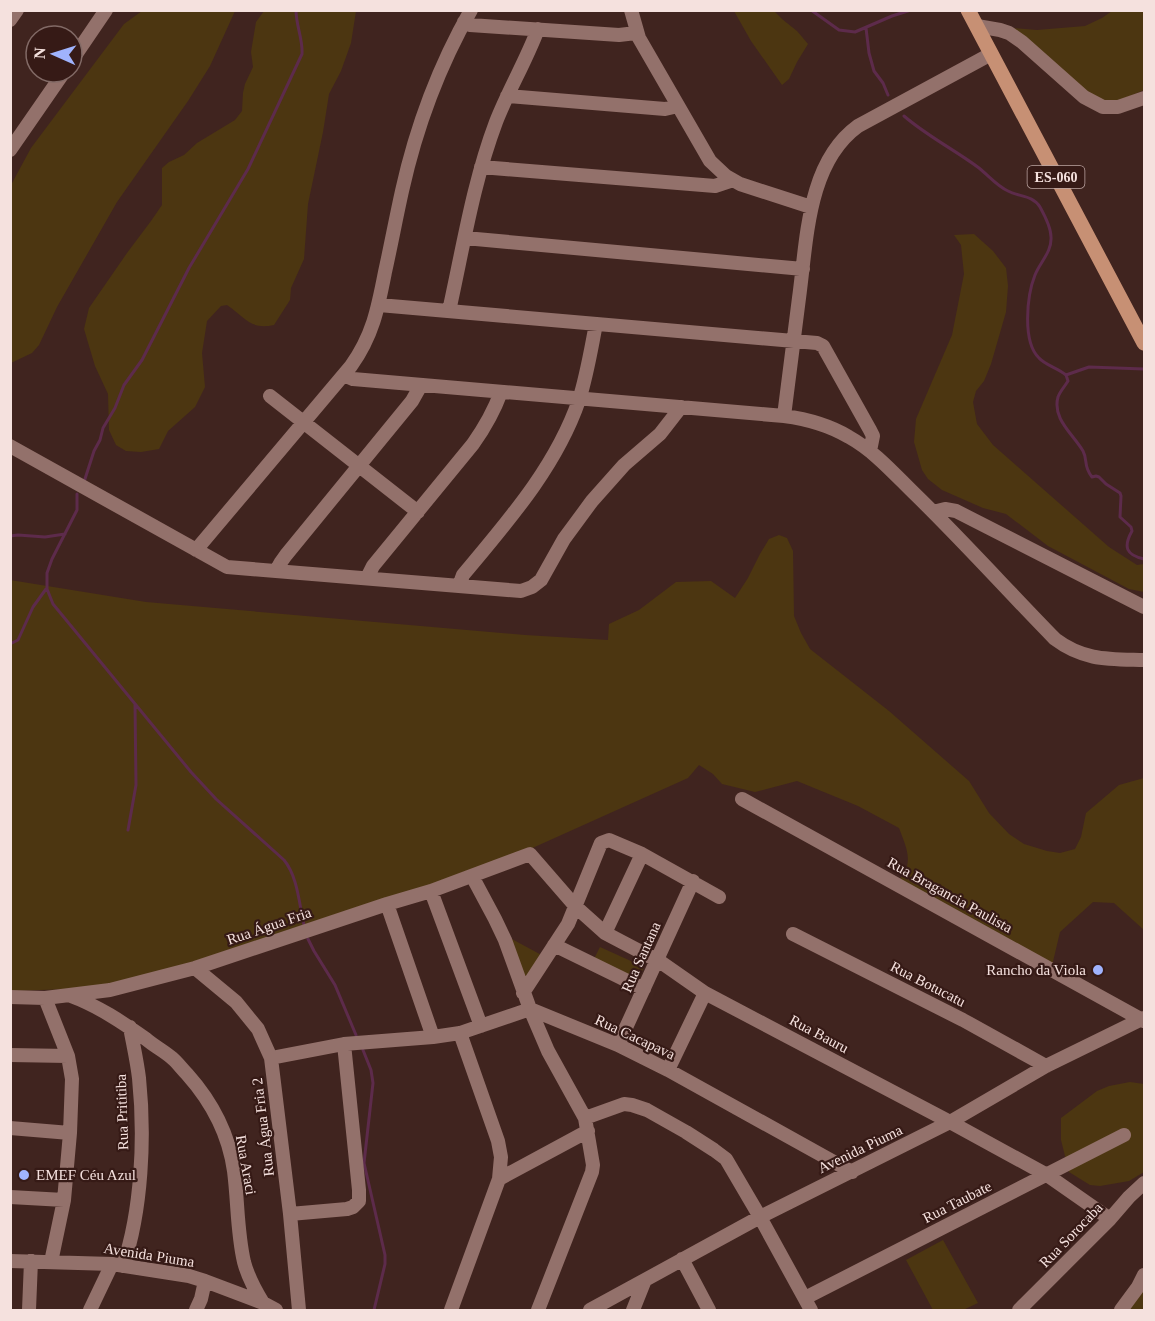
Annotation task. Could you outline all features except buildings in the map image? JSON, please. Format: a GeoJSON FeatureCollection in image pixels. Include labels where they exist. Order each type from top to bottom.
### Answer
{"type":"FeatureCollection","features":[{"type":"Feature","properties":{"kind":"main road","name":"ES-060"},"geometry":{"type":"LineString","coordinates":[[968,10],[1142,333]]}},
{"type":"Feature","properties":{"kind":"street"},"geometry":{"type":"LineString","coordinates":[[10,20],[17,10]]}},
{"type":"Feature","properties":{"kind":"street"},"geometry":{"type":"LineString","coordinates":[[84,42],[106,10]]}},
{"type":"Feature","properties":{"kind":"street"},"geometry":{"type":"LineString","coordinates":[[631,10],[636,33],[710,161],[740,184],[811,207]]}},
{"type":"Feature","properties":{"kind":"street"},"geometry":{"type":"LineString","coordinates":[[467,16],[470,25],[619,35],[636,33]]}},
{"type":"Feature","properties":{"kind":"street"},"geometry":{"type":"LineString","coordinates":[[196,550],[344,375],[364,346],[373,326],[402,189],[416,139],[440,73],[467,16]]}},
{"type":"Feature","properties":{"kind":"street"},"geometry":{"type":"LineString","coordinates":[[976,26],[1009,33],[1084,97],[1103,106],[1118,107],[1144,99]]}},
{"type":"Feature","properties":{"kind":"street"},"geometry":{"type":"LineString","coordinates":[[449,311],[481,167],[496,122],[538,29]]}},
{"type":"Feature","properties":{"kind":"street"},"geometry":{"type":"LineString","coordinates":[[784,416],[811,207],[829,158],[839,143],[865,121],[991,54]]}},
{"type":"Feature","properties":{"kind":"street"},"geometry":{"type":"LineString","coordinates":[[10,150],[56,84]]}},
{"type":"Feature","properties":{"kind":"street"},"geometry":{"type":"LineString","coordinates":[[507,96],[665,109],[678,106]]}},
{"type":"Feature","properties":{"kind":"street"},"geometry":{"type":"LineString","coordinates":[[481,167],[715,186],[733,180]]}},
{"type":"Feature","properties":{"kind":"street"},"geometry":{"type":"LineString","coordinates":[[465,238],[803,269]]}},
{"type":"Feature","properties":{"kind":"street"},"geometry":{"type":"LineString","coordinates":[[378,305],[817,343],[823,346],[873,436],[870,451]]}},
{"type":"Feature","properties":{"kind":"street"},"geometry":{"type":"LineString","coordinates":[[459,586],[463,575],[543,473],[565,433],[579,398],[596,324]]}},
{"type":"Feature","properties":{"kind":"street"},"geometry":{"type":"LineString","coordinates":[[344,375],[353,379],[784,416],[811,421],[837,430],[870,451],[933,512],[1062,645],[1094,658],[1144,660]]}},
{"type":"Feature","properties":{"kind":"street"},"geometry":{"type":"LineString","coordinates":[[276,571],[286,555],[412,401],[421,385]]}},
{"type":"Feature","properties":{"kind":"street"},"geometry":{"type":"LineString","coordinates":[[367,578],[373,566],[473,444],[496,406],[501,392]]}},
{"type":"Feature","properties":{"kind":"street"},"geometry":{"type":"LineString","coordinates":[[270,396],[418,512]]}},
{"type":"Feature","properties":{"kind":"street"},"geometry":{"type":"LineString","coordinates":[[10,446],[227,567],[521,591],[537,584],[564,539],[592,501],[624,465],[660,434],[681,407]]}},
{"type":"Feature","properties":{"kind":"street"},"geometry":{"type":"LineString","coordinates":[[933,512],[945,508],[957,511],[1144,607]]}},
{"type":"Feature","properties":{"kind":"street","name":"Rua Bragancia Paulista"},"geometry":{"type":"LineString","coordinates":[[742,800],[1144,1019]]}},
{"type":"Feature","properties":{"kind":"street"},"geometry":{"type":"LineString","coordinates":[[523,993],[568,924],[601,843],[609,840],[642,854],[719,897]]}},
{"type":"Feature","properties":{"kind":"street","name":"Rua Bauru"},"geometry":{"type":"LineString","coordinates":[[530,854],[576,907],[605,933],[657,960],[705,993],[1047,1175],[1110,1219]]}},
{"type":"Feature","properties":{"kind":"street","name":"Rua Água Fria"},"geometry":{"type":"LineString","coordinates":[[10,997],[45,998],[110,990],[195,968],[431,891],[530,854]]}},
{"type":"Feature","properties":{"kind":"street"},"geometry":{"type":"LineString","coordinates":[[605,933],[642,854]]}},
{"type":"Feature","properties":{"kind":"street"},"geometry":{"type":"LineString","coordinates":[[472,876],[505,940],[523,993],[548,1051],[586,1124],[594,1165],[538,1311]]}},
{"type":"Feature","properties":{"kind":"street","name":"Rua Santana"},"geometry":{"type":"LineString","coordinates":[[618,1045],[693,881]]}},
{"type":"Feature","properties":{"kind":"street"},"geometry":{"type":"LineString","coordinates":[[431,891],[481,1026]]}},
{"type":"Feature","properties":{"kind":"street"},"geometry":{"type":"LineString","coordinates":[[387,904],[433,1037]]}},
{"type":"Feature","properties":{"kind":"street","name":"Rua Botucatu"},"geometry":{"type":"LineString","coordinates":[[793,934],[963,1020],[1046,1066]]}},
{"type":"Feature","properties":{"kind":"street"},"geometry":{"type":"LineString","coordinates":[[554,945],[644,989]]}},
{"type":"Feature","properties":{"kind":"street","name":"Rua Água Fria 2"},"geometry":{"type":"LineString","coordinates":[[195,968],[236,1002],[258,1029],[271,1058],[299,1311]]}},
{"type":"Feature","properties":{"kind":"street"},"geometry":{"type":"LineString","coordinates":[[668,1070],[705,993]]}},
{"type":"Feature","properties":{"kind":"street","name":"Rua Araci"},"geometry":{"type":"LineString","coordinates":[[68,995],[103,1010],[173,1058],[212,1107],[230,1150],[244,1263],[252,1285],[263,1304]]}},
{"type":"Feature","properties":{"kind":"street"},"geometry":{"type":"LineString","coordinates":[[45,998],[68,1056],[72,1079],[64,1200],[51,1262]]}},
{"type":"Feature","properties":{"kind":"street"},"geometry":{"type":"LineString","coordinates":[[271,1058],[344,1044],[460,1033],[530,1009]]}},
{"type":"Feature","properties":{"kind":"street","name":"Rua Cacapava"},"geometry":{"type":"LineString","coordinates":[[530,1009],[618,1045],[668,1070],[852,1172]]}},
{"type":"Feature","properties":{"kind":"street","name":"Avenida Piuma"},"geometry":{"type":"LineString","coordinates":[[590,1311],[760,1217],[950,1122],[1046,1066],[1144,1019]]}},
{"type":"Feature","properties":{"kind":"street","name":"Rua Prititiba"},"geometry":{"type":"LineString","coordinates":[[90,1311],[128,1250],[136,1207],[142,1138],[139,1075],[130,1027]]}},
{"type":"Feature","properties":{"kind":"street"},"geometry":{"type":"LineString","coordinates":[[451,1311],[499,1179],[501,1157],[498,1142],[460,1033]]}},
{"type":"Feature","properties":{"kind":"street"},"geometry":{"type":"LineString","coordinates":[[290,1214],[347,1209],[359,1202],[344,1044]]}},
{"type":"Feature","properties":{"kind":"street"},"geometry":{"type":"LineString","coordinates":[[10,1055],[68,1056]]}},
{"type":"Feature","properties":{"kind":"street"},"geometry":{"type":"LineString","coordinates":[[499,1179],[586,1124],[624,1104],[647,1110],[714,1149],[726,1159],[808,1304]]}},
{"type":"Feature","properties":{"kind":"street"},"geometry":{"type":"LineString","coordinates":[[10,1128],[70,1133]]}},
{"type":"Feature","properties":{"kind":"street","name":"Rua Taubate"},"geometry":{"type":"LineString","coordinates":[[808,1304],[1124,1135]]}},
{"type":"Feature","properties":{"kind":"street","name":"Rua Sorocaba"},"geometry":{"type":"LineString","coordinates":[[1019,1311],[1144,1183]]}},
{"type":"Feature","properties":{"kind":"street"},"geometry":{"type":"LineString","coordinates":[[10,1197],[64,1200]]}},
{"type":"Feature","properties":{"kind":"street"},"geometry":{"type":"LineString","coordinates":[[682,1259],[709,1311]]}},
{"type":"Feature","properties":{"kind":"street","name":"Avenida Piuma"},"geometry":{"type":"LineString","coordinates":[[10,1261],[117,1265],[189,1276],[276,1311]]}},
{"type":"Feature","properties":{"kind":"street"},"geometry":{"type":"LineString","coordinates":[[29,1311],[30,1261]]}},
{"type":"Feature","properties":{"kind":"street"},"geometry":{"type":"LineString","coordinates":[[1121,1311],[1144,1275]]}},
{"type":"Feature","properties":{"kind":"street"},"geometry":{"type":"LineString","coordinates":[[633,1311],[645,1280]]}},
{"type":"Feature","properties":{"kind":"street"},"geometry":{"type":"LineString","coordinates":[[196,1311],[205,1281]]}},
{"type":"Feature","properties":{"kind":"shaded area"},"geometry":{"type":"Polygon","coordinates":[[[142,11],[235,11],[210,66],[117,202],[57,307],[39,345],[32,353],[11,363],[11,185],[31,148],[79,84],[84,84],[84,77],[124,24],[142,11]]]}},
{"type":"Feature","properties":{"kind":"shaded area"},"geometry":{"type":"Polygon","coordinates":[[[264,11],[356,11],[351,43],[341,71],[329,94],[308,204],[304,259],[291,288],[290,300],[274,325],[254,324],[227,305],[221,306],[207,321],[202,353],[205,387],[195,407],[168,431],[159,449],[141,452],[126,451],[116,445],[109,430],[108,394],[95,366],[84,329],[89,308],[162,205],[162,168],[235,120],[242,111],[245,84],[253,67],[251,52],[256,22],[264,11]]]}},
{"type":"Feature","properties":{"kind":"shaded area"},"geometry":{"type":"Polygon","coordinates":[[[734,11],[774,11],[808,44],[789,79],[782,85],[751,41],[734,11]]]}},
{"type":"Feature","properties":{"kind":"shaded area"},"geometry":{"type":"Polygon","coordinates":[[[1112,11],[1144,11],[1144,90],[1102,108],[1012,28],[1037,30],[1085,26],[1112,11]]]}},
{"type":"Feature","properties":{"kind":"shaded area"},"geometry":{"type":"Polygon","coordinates":[[[974,234],[993,251],[1006,268],[1008,286],[1006,312],[991,364],[984,381],[976,391],[973,402],[977,424],[993,445],[1109,547],[1137,565],[1144,564],[1144,592],[1129,589],[1048,546],[1006,514],[983,508],[942,490],[928,479],[922,470],[914,442],[916,419],[952,335],[964,274],[961,245],[954,235],[974,234]]]}},
{"type":"Feature","properties":{"kind":"shaded area"},"geometry":{"type":"Polygon","coordinates":[[[779,535],[787,538],[793,551],[794,616],[810,649],[889,711],[969,781],[989,813],[1009,834],[1024,844],[1060,853],[1075,849],[1081,837],[1086,813],[1119,785],[1144,778],[1144,930],[1114,903],[1093,902],[1060,932],[1051,970],[897,882],[908,863],[907,850],[899,828],[858,806],[797,781],[755,792],[722,784],[713,774],[699,765],[688,778],[528,850],[260,947],[99,988],[11,991],[10,580],[146,602],[525,635],[608,640],[609,624],[639,610],[676,582],[711,581],[735,598],[769,539],[779,535]]]}},
{"type":"Feature","properties":{"kind":"shaded area"},"geometry":{"type":"Polygon","coordinates":[[[510,938],[547,958],[530,989],[510,938]]]}},
{"type":"Feature","properties":{"kind":"shaded area"},"geometry":{"type":"Polygon","coordinates":[[[600,947],[644,967],[636,985],[592,963],[600,947]]]}},
{"type":"Feature","properties":{"kind":"shaded area"},"geometry":{"type":"Polygon","coordinates":[[[1130,1082],[1144,1084],[1144,1172],[1129,1181],[1100,1186],[1090,1185],[1069,1172],[1061,1140],[1061,1118],[1097,1091],[1130,1082]]]}},
{"type":"Feature","properties":{"kind":"shaded area"},"geometry":{"type":"Polygon","coordinates":[[[943,1240],[978,1303],[963,1310],[933,1310],[906,1260],[943,1240]]]}},
{"type":"Feature","properties":{"kind":"shaded area"},"geometry":{"type":"Polygon","coordinates":[[[1144,1273],[1144,1310],[1121,1310],[1144,1273]]]}},
{"type":"Feature","properties":{"kind":"waterway"},"geometry":{"type":"LineString","coordinates":[[84,482],[103,428],[115,408],[124,385],[142,360],[189,268],[248,169],[302,54],[296,10]]}},
{"type":"Feature","properties":{"kind":"waterway"},"geometry":{"type":"LineString","coordinates":[[811,10],[839,30],[855,32],[911,10]]}},
{"type":"Feature","properties":{"kind":"waterway"},"geometry":{"type":"LineString","coordinates":[[866,28],[874,71],[888,95]]}},
{"type":"Feature","properties":{"kind":"waterway"},"geometry":{"type":"LineString","coordinates":[[904,116],[979,168],[1004,189],[1034,200],[1042,211],[1050,230],[1051,242],[1032,284],[1028,306],[1030,341],[1034,351],[1042,360],[1066,375],[1068,381],[1058,397],[1058,412],[1064,426],[1083,451],[1092,477],[1099,477],[1120,493],[1120,517],[1131,527],[1132,531],[1127,546],[1128,550],[1133,555],[1144,559]]}},
{"type":"Feature","properties":{"kind":"waterway"},"geometry":{"type":"LineString","coordinates":[[1066,375],[1089,367],[1144,369]]}},
{"type":"Feature","properties":{"kind":"waterway"},"geometry":{"type":"LineString","coordinates":[[77,494],[77,510],[47,573],[47,589],[53,604],[191,772],[216,799],[284,860],[295,882],[304,925]]}},
{"type":"Feature","properties":{"kind":"waterway"},"geometry":{"type":"LineString","coordinates":[[10,536],[45,537],[65,534]]}},
{"type":"Feature","properties":{"kind":"waterway"},"geometry":{"type":"LineString","coordinates":[[10,644],[18,640],[33,607],[46,589]]}},
{"type":"Feature","properties":{"kind":"waterway"},"geometry":{"type":"LineString","coordinates":[[128,830],[136,785],[135,704]]}},
{"type":"Feature","properties":{"kind":"waterway"},"geometry":{"type":"LineString","coordinates":[[308,939],[335,985],[356,1035]]}},
{"type":"Feature","properties":{"kind":"waterway"},"geometry":{"type":"LineString","coordinates":[[363,1050],[371,1070],[373,1083],[364,1163],[385,1255],[374,1310]]}},
{"type":"Feature","properties":{"kind":"place","name":"Rancho da Viola"},"geometry":{"type":"Point","coordinates":[1098,970]}},
{"type":"Feature","properties":{"kind":"place","name":"EMEF Céu Azul"},"geometry":{"type":"Point","coordinates":[24,1175]}}]}
